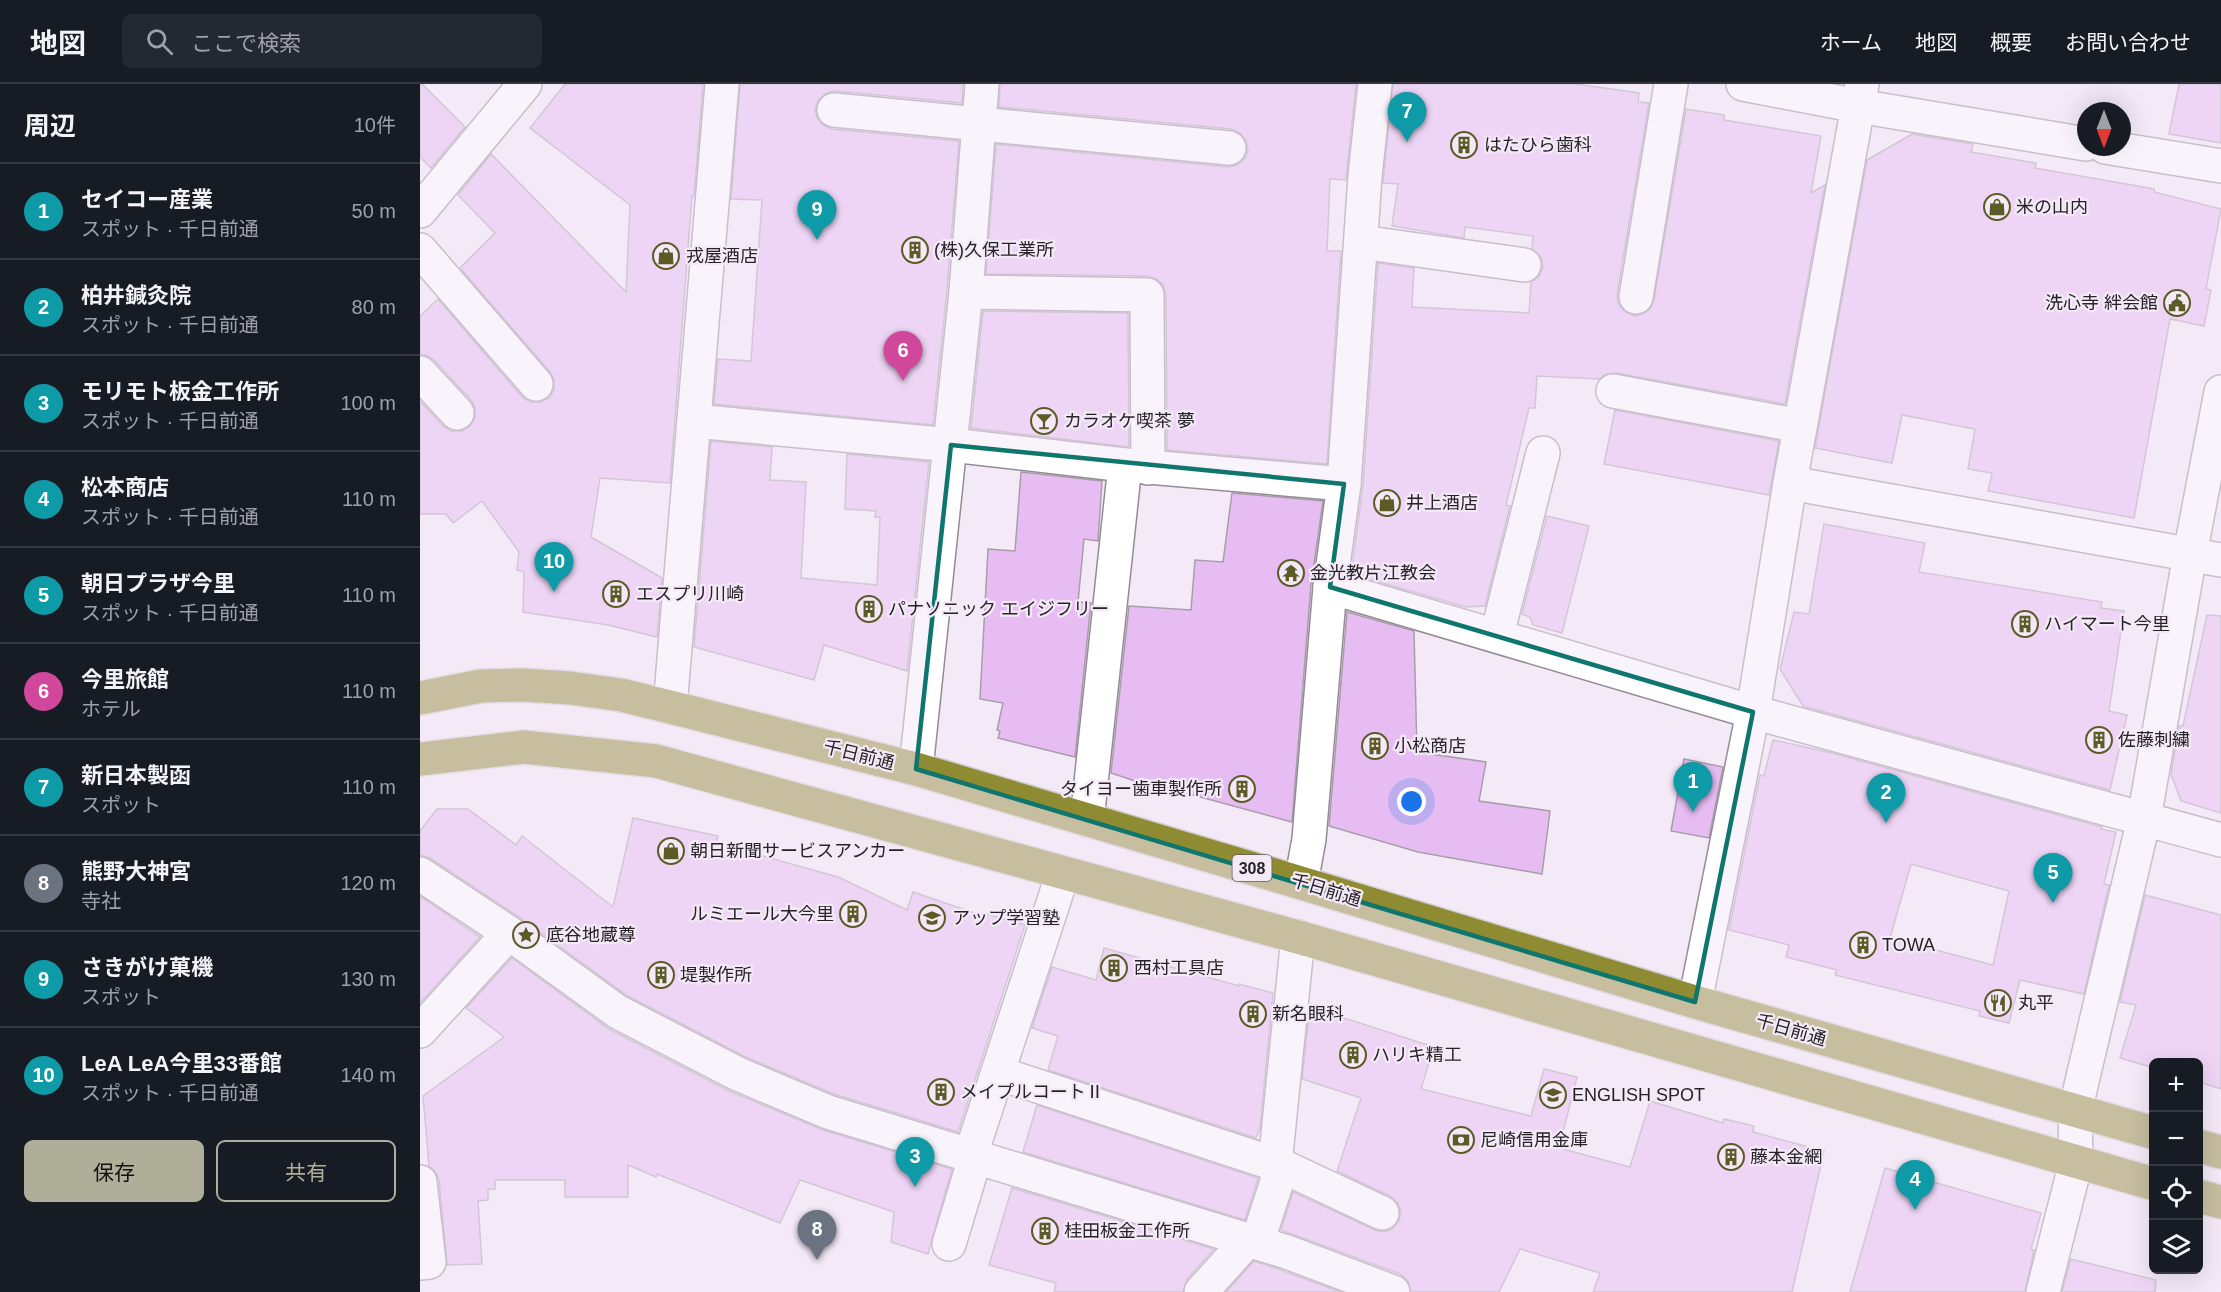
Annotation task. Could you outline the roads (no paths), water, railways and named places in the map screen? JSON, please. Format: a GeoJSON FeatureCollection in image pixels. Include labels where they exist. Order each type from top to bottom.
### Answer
{"type":"FeatureCollection","features":[{"type":"Feature","properties":{"kind":"highway","name":"千日前通"},"geometry":{"type":"LineString","coordinates":[[420,698],[481,686],[522,685],[590,690],[670,706],[916,770],[1301,882],[1695,1002],[2149,1132]]}},
{"type":"Feature","properties":{"kind":"highway"},"geometry":{"type":"LineString","coordinates":[[420,759],[524,747],[656,761],[1298,937],[2149,1183]]}},
{"type":"Feature","properties":{"kind":"highway"},"geometry":{"type":"LineString","coordinates":[[2203,1147],[2221,1152]]}},
{"type":"Feature","properties":{"kind":"highway"},"geometry":{"type":"LineString","coordinates":[[2203,1197],[2221,1202]]}},
{"type":"Feature","properties":{"kind":"street"},"geometry":{"type":"LineString","coordinates":[[420,211],[525,84]]}},
{"type":"Feature","properties":{"kind":"street"},"geometry":{"type":"LineString","coordinates":[[670,706],[722,84]]}},
{"type":"Feature","properties":{"kind":"street"},"geometry":{"type":"LineString","coordinates":[[916,770],[966,291],[982,84]]}},
{"type":"Feature","properties":{"kind":"street"},"geometry":{"type":"LineString","coordinates":[[1301,882],[1309,838],[1330,587],[1344,484],[1365,176],[1375,84]]}},
{"type":"Feature","properties":{"kind":"street"},"geometry":{"type":"LineString","coordinates":[[1636,297],[1671,84]]}},
{"type":"Feature","properties":{"kind":"street"},"geometry":{"type":"LineString","coordinates":[[1743,84],[1860,95],[2077,142]]}},
{"type":"Feature","properties":{"kind":"street"},"geometry":{"type":"LineString","coordinates":[[1695,1002],[1753,712],[1790,483],[1860,95]]}},
{"type":"Feature","properties":{"kind":"street"},"geometry":{"type":"LineString","coordinates":[[834,110],[1229,148]]}},
{"type":"Feature","properties":{"kind":"street"},"geometry":{"type":"LineString","coordinates":[[2131,151],[2221,166]]}},
{"type":"Feature","properties":{"kind":"street"},"geometry":{"type":"LineString","coordinates":[[1361,242],[1524,265]]}},
{"type":"Feature","properties":{"kind":"street"},"geometry":{"type":"LineString","coordinates":[[420,250],[536,384]]}},
{"type":"Feature","properties":{"kind":"street"},"geometry":{"type":"LineString","coordinates":[[966,291],[1147,295],[1137,466],[1087,820]]}},
{"type":"Feature","properties":{"kind":"street"},"geometry":{"type":"LineString","coordinates":[[420,373],[457,413]]}},
{"type":"Feature","properties":{"kind":"street"},"geometry":{"type":"LineString","coordinates":[[1614,391],[1800,426]]}},
{"type":"Feature","properties":{"kind":"street"},"geometry":{"type":"LineString","coordinates":[[2043,1292],[2076,1162],[2075,1111],[2144,819],[2221,392]]}},
{"type":"Feature","properties":{"kind":"street"},"geometry":{"type":"LineString","coordinates":[[694,422],[951,444],[1137,466],[1344,484]]}},
{"type":"Feature","properties":{"kind":"street"},"geometry":{"type":"LineString","coordinates":[[1497,635],[1543,453]]}},
{"type":"Feature","properties":{"kind":"street"},"geometry":{"type":"LineString","coordinates":[[1790,483],[2221,560]]}},
{"type":"Feature","properties":{"kind":"street"},"geometry":{"type":"LineString","coordinates":[[1330,587],[1753,712],[2221,840]]}},
{"type":"Feature","properties":{"kind":"street"},"geometry":{"type":"LineString","coordinates":[[949,1244],[972,1157],[1062,873]]}},
{"type":"Feature","properties":{"kind":"street"},"geometry":{"type":"LineString","coordinates":[[420,874],[509,933],[618,1012],[738,1074],[828,1112],[1287,1252],[1393,1292]]}},
{"type":"Feature","properties":{"kind":"street"},"geometry":{"type":"LineString","coordinates":[[420,1031],[509,933]]}},
{"type":"Feature","properties":{"kind":"street"},"geometry":{"type":"LineString","coordinates":[[1201,1292],[1252,1241],[1278,1165],[1298,937]]}},
{"type":"Feature","properties":{"kind":"street"},"geometry":{"type":"LineString","coordinates":[[998,1073],[1278,1165],[1382,1213]]}},
{"type":"Feature","properties":{"kind":"street"},"geometry":{"type":"LineString","coordinates":[[420,1182],[429,1262],[420,1263]]}},
{"type":"Feature","properties":{"kind":"place","name":"新日本製函"},"geometry":{"type":"Point","coordinates":[1407,142]}},
{"type":"Feature","properties":{"kind":"place","name":"はたひら歯科"},"geometry":{"type":"Point","coordinates":[1464,145]}},
{"type":"Feature","properties":{"kind":"place","name":"米の山内"},"geometry":{"type":"Point","coordinates":[1997,207]}},
{"type":"Feature","properties":{"kind":"place","name":"さきがけ菓機"},"geometry":{"type":"Point","coordinates":[817,240]}},
{"type":"Feature","properties":{"kind":"place","name":"(株)久保工業所"},"geometry":{"type":"Point","coordinates":[915,250]}},
{"type":"Feature","properties":{"kind":"place","name":"戎屋酒店"},"geometry":{"type":"Point","coordinates":[666,256]}},
{"type":"Feature","properties":{"kind":"place","name":"洗心寺 絆会館"},"geometry":{"type":"Point","coordinates":[2177,303]}},
{"type":"Feature","properties":{"kind":"place","name":"今里旅館"},"geometry":{"type":"Point","coordinates":[903,381]}},
{"type":"Feature","properties":{"kind":"place","name":"カラオケ喫茶 夢"},"geometry":{"type":"Point","coordinates":[1044,421]}},
{"type":"Feature","properties":{"kind":"place","name":"井上酒店"},"geometry":{"type":"Point","coordinates":[1387,503]}},
{"type":"Feature","properties":{"kind":"place","name":"金光教片江教会"},"geometry":{"type":"Point","coordinates":[1291,573]}},
{"type":"Feature","properties":{"kind":"place","name":"LeA LeA今里33番館"},"geometry":{"type":"Point","coordinates":[554,592]}},
{"type":"Feature","properties":{"kind":"place","name":"エスプリ川崎"},"geometry":{"type":"Point","coordinates":[616,594]}},
{"type":"Feature","properties":{"kind":"place","name":"パナソニック エイジフリー"},"geometry":{"type":"Point","coordinates":[869,609]}},
{"type":"Feature","properties":{"kind":"place","name":"ハイマート今里"},"geometry":{"type":"Point","coordinates":[2025,624]}},
{"type":"Feature","properties":{"kind":"place","name":"佐藤刺繍"},"geometry":{"type":"Point","coordinates":[2099,740]}},
{"type":"Feature","properties":{"kind":"place","name":"小松商店"},"geometry":{"type":"Point","coordinates":[1375,746]}},
{"type":"Feature","properties":{"kind":"place","name":"タイヨー歯車製作所"},"geometry":{"type":"Point","coordinates":[1242,789]}},
{"type":"Feature","properties":{"kind":"place","name":"セイコー産業"},"geometry":{"type":"Point","coordinates":[1693,812]}},
{"type":"Feature","properties":{"kind":"place","name":"柏井鍼灸院"},"geometry":{"type":"Point","coordinates":[1886,823]}},
{"type":"Feature","properties":{"kind":"place","name":"朝日新聞サービスアンカー"},"geometry":{"type":"Point","coordinates":[671,851]}},
{"type":"Feature","properties":{"kind":"place","name":"朝日プラザ今里"},"geometry":{"type":"Point","coordinates":[2053,903]}},
{"type":"Feature","properties":{"kind":"place","name":"ルミエール大今里"},"geometry":{"type":"Point","coordinates":[853,914]}},
{"type":"Feature","properties":{"kind":"place","name":"アップ学習塾"},"geometry":{"type":"Point","coordinates":[932,918]}},
{"type":"Feature","properties":{"kind":"place","name":"底谷地蔵尊"},"geometry":{"type":"Point","coordinates":[526,935]}},
{"type":"Feature","properties":{"kind":"place","name":"TOWA"},"geometry":{"type":"Point","coordinates":[1863,945]}},
{"type":"Feature","properties":{"kind":"place","name":"西村工具店"},"geometry":{"type":"Point","coordinates":[1114,968]}},
{"type":"Feature","properties":{"kind":"place","name":"堤製作所"},"geometry":{"type":"Point","coordinates":[661,975]}},
{"type":"Feature","properties":{"kind":"place","name":"丸平"},"geometry":{"type":"Point","coordinates":[1998,1003]}},
{"type":"Feature","properties":{"kind":"place","name":"新名眼科"},"geometry":{"type":"Point","coordinates":[1253,1014]}},
{"type":"Feature","properties":{"kind":"place","name":"ハリキ精工"},"geometry":{"type":"Point","coordinates":[1353,1055]}},
{"type":"Feature","properties":{"kind":"place","name":"メイプルコートⅡ"},"geometry":{"type":"Point","coordinates":[941,1092]}},
{"type":"Feature","properties":{"kind":"place","name":"ENGLISH SPOT"},"geometry":{"type":"Point","coordinates":[1553,1095]}},
{"type":"Feature","properties":{"kind":"place","name":"尼崎信用金庫"},"geometry":{"type":"Point","coordinates":[1461,1140]}},
{"type":"Feature","properties":{"kind":"place","name":"藤本金網"},"geometry":{"type":"Point","coordinates":[1731,1157]}},
{"type":"Feature","properties":{"kind":"place","name":"モリモト板金工作所"},"geometry":{"type":"Point","coordinates":[915,1187]}},
{"type":"Feature","properties":{"kind":"place","name":"松本商店"},"geometry":{"type":"Point","coordinates":[1915,1210]}},
{"type":"Feature","properties":{"kind":"place","name":"桂田板金工作所"},"geometry":{"type":"Point","coordinates":[1045,1231]}},
{"type":"Feature","properties":{"kind":"place","name":"熊野大神宮"},"geometry":{"type":"Point","coordinates":[817,1260]}}]}
